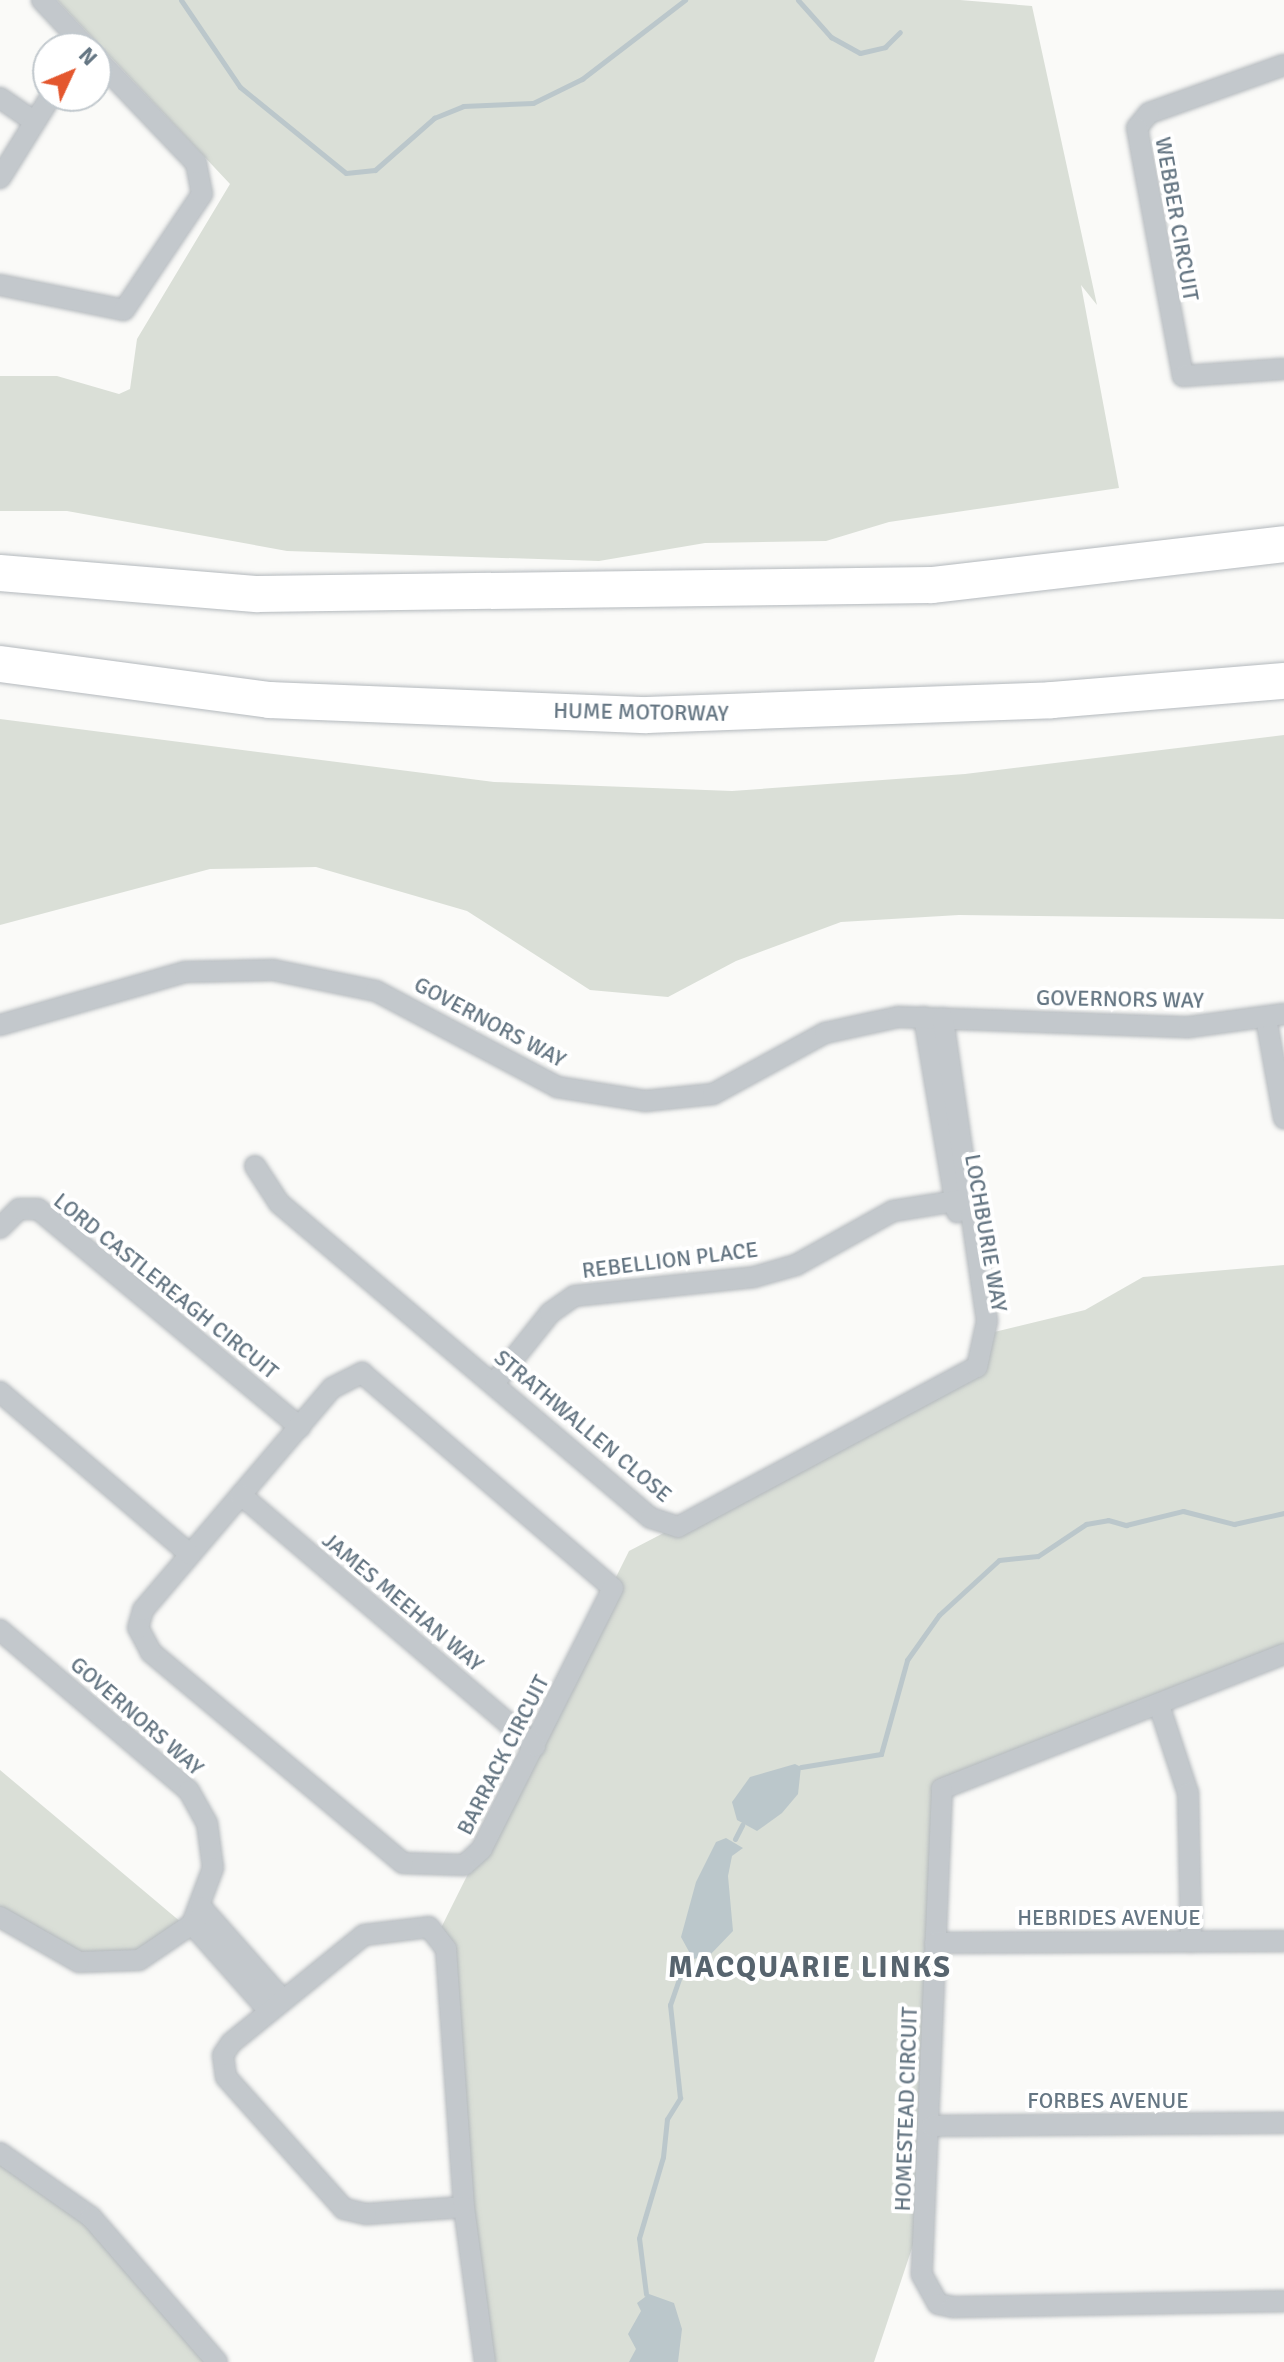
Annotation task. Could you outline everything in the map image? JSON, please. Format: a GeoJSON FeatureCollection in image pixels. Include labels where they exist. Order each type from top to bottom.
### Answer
{"type":"FeatureCollection","features":[{"type":"Feature","properties":{"kind":"highway"},"geometry":{"type":"LineString","coordinates":[[0,573],[258,594],[932,585],[1284,544]]}},
{"type":"Feature","properties":{"kind":"highway","name":"HUME MOTORWAY"},"geometry":{"type":"LineString","coordinates":[[0,664],[269,700],[647,715],[1052,700],[1284,681]]}},
{"type":"Feature","properties":{"kind":"street"},"geometry":{"type":"LineString","coordinates":[[42,0],[72,32]]}},
{"type":"Feature","properties":{"kind":"street","name":"WEBBER CIRCUIT"},"geometry":{"type":"LineString","coordinates":[[1284,65],[1149,113],[1137,128],[1183,376],[1284,369]]}},
{"type":"Feature","properties":{"kind":"street"},"geometry":{"type":"LineString","coordinates":[[0,285],[124,310],[202,194],[196,163],[112,75]]}},
{"type":"Feature","properties":{"kind":"street"},"geometry":{"type":"LineString","coordinates":[[0,98],[35,122]]}},
{"type":"Feature","properties":{"kind":"street"},"geometry":{"type":"LineString","coordinates":[[0,178],[41,112]]}},
{"type":"Feature","properties":{"kind":"street","name":"GOVERNORS WAY"},"geometry":{"type":"LineString","coordinates":[[0,1025],[185,972],[273,970],[376,991],[557,1087],[657,1101],[713,1094],[825,1033],[933,1018],[1189,1027],[1275,1016]]}},
{"type":"Feature","properties":{"kind":"street"},"geometry":{"type":"LineString","coordinates":[[1275,1016],[1284,1118]]}},
{"type":"Feature","properties":{"kind":"street","name":"LOCHBURIE WAY"},"geometry":{"type":"LineString","coordinates":[[933,1018],[983,1332]]}},
{"type":"Feature","properties":{"kind":"street","name":"STRATHWALLEN CLOSE"},"geometry":{"type":"LineString","coordinates":[[255,1166],[279,1203],[495,1382],[651,1518],[678,1527],[966,1375],[983,1355],[983,1332]]}},
{"type":"Feature","properties":{"kind":"street","name":"REBELLION PLACE"},"geometry":{"type":"LineString","coordinates":[[495,1382],[550,1313],[574,1296],[754,1277],[796,1265],[893,1211],[962,1200]]}},
{"type":"Feature","properties":{"kind":"street","name":"LORD CASTLEREAGH CIRCUIT"},"geometry":{"type":"LineString","coordinates":[[0,1228],[19,1209],[50,1216],[300,1427]]}},
{"type":"Feature","properties":{"kind":"street","name":"BARRACK CIRCUIT"},"geometry":{"type":"LineString","coordinates":[[365,1374],[606,1576],[610,1599],[475,1859],[424,1869],[403,1863],[144,1644],[141,1614],[300,1427],[341,1379],[365,1374]]}},
{"type":"Feature","properties":{"kind":"street"},"geometry":{"type":"LineString","coordinates":[[0,1392],[190,1554]]}},
{"type":"Feature","properties":{"kind":"street","name":"JAMES MEEHAN WAY"},"geometry":{"type":"LineString","coordinates":[[241,1495],[535,1746]]}},
{"type":"Feature","properties":{"kind":"street","name":"GOVERNORS WAY"},"geometry":{"type":"LineString","coordinates":[[0,1630],[189,1791],[213,1854],[196,1915]]}},
{"type":"Feature","properties":{"kind":"street","name":"HOMESTEAD CIRCUIT"},"geometry":{"type":"LineString","coordinates":[[1284,1654],[944,1787],[935,1943],[932,2126],[922,2275],[938,2304],[1284,2301]]}},
{"type":"Feature","properties":{"kind":"street"},"geometry":{"type":"LineString","coordinates":[[1159,1705],[1188,1793],[1191,1942]]}},
{"type":"Feature","properties":{"kind":"street"},"geometry":{"type":"LineString","coordinates":[[0,1917],[58,1954],[103,1966],[142,1959],[196,1915],[276,2005]]}},
{"type":"Feature","properties":{"kind":"street"},"geometry":{"type":"LineString","coordinates":[[464,2207],[366,2214],[332,2200],[222,2065],[231,2043],[364,1935],[415,1925],[440,1937],[464,2207],[485,2362]]}},
{"type":"Feature","properties":{"kind":"street","name":"HEBRIDES AVENUE"},"geometry":{"type":"LineString","coordinates":[[935,1943],[1284,1941]]}},
{"type":"Feature","properties":{"kind":"street","name":"FORBES AVENUE"},"geometry":{"type":"LineString","coordinates":[[932,2126],[1284,2123]]}},
{"type":"Feature","properties":{"kind":"street"},"geometry":{"type":"LineString","coordinates":[[0,2153],[91,2217],[217,2362]]}},
{"type":"Feature","properties":{"kind":"shaded area"},"geometry":{"type":"Polygon","coordinates":[[[57,0],[960,0],[1032,6],[1097,305],[1081,285],[1119,488],[889,522],[826,541],[705,543],[599,561],[287,551],[67,511],[0,511],[0,376],[57,376],[119,394],[130,389],[137,339],[230,184],[112,58],[112,32],[87,32],[57,0]]]}},
{"type":"Feature","properties":{"kind":"shaded area"},"geometry":{"type":"Polygon","coordinates":[[[0,719],[494,782],[732,791],[965,774],[1284,735],[1284,919],[959,915],[841,922],[736,961],[668,997],[590,990],[467,911],[316,867],[210,869],[0,925],[0,719]]]}},
{"type":"Feature","properties":{"kind":"shaded area","name":"MACQUARIE LINKS"},"geometry":{"type":"Polygon","coordinates":[[[1284,1265],[1284,1654],[949,1783],[926,2206],[874,2362],[483,2362],[438,1934],[629,1551],[977,1370],[982,1335],[1085,1310],[1143,1277],[1284,1265]]]}},
{"type":"Feature","properties":{"kind":"shaded area"},"geometry":{"type":"Polygon","coordinates":[[[795,1764],[801,1767],[798,1794],[782,1813],[757,1831],[737,1820],[732,1802],[750,1777],[795,1764]]]}},
{"type":"Feature","properties":{"kind":"shaded area"},"geometry":{"type":"Polygon","coordinates":[[[0,1770],[188,1928],[102,1968],[0,1919],[0,1770]]]}},
{"type":"Feature","properties":{"kind":"shaded area"},"geometry":{"type":"Polygon","coordinates":[[[726,1838],[743,1848],[732,1856],[728,1876],[733,1931],[709,1956],[693,1959],[681,1937],[696,1882],[716,1842],[726,1838]]]}},
{"type":"Feature","properties":{"kind":"shaded area"},"geometry":{"type":"Polygon","coordinates":[[[0,2153],[91,2218],[215,2362],[0,2362],[0,2153]]]}},
{"type":"Feature","properties":{"kind":"shaded area"},"geometry":{"type":"Polygon","coordinates":[[[649,2294],[674,2303],[682,2329],[678,2362],[629,2362],[636,2349],[628,2334],[641,2311],[637,2303],[649,2294]]]}},
{"type":"Feature","properties":{"kind":"waterway"},"geometry":{"type":"LineString","coordinates":[[181,0],[240,87],[346,173],[375,170],[434,118],[463,106],[533,103],[582,79],[685,0]]}},
{"type":"Feature","properties":{"kind":"waterway"},"geometry":{"type":"LineString","coordinates":[[798,0],[831,37],[860,53],[885,47],[900,32]]}},
{"type":"Feature","properties":{"kind":"waterway"},"geometry":{"type":"LineString","coordinates":[[801,1767],[881,1754],[907,1660],[939,1615],[999,1560],[1038,1556],[1086,1524],[1108,1520],[1126,1525],[1183,1511],[1234,1524],[1284,1513]]}},
{"type":"Feature","properties":{"kind":"waterway"},"geometry":{"type":"LineString","coordinates":[[735,1839],[742,1825]]}},
{"type":"Feature","properties":{"kind":"waterway"},"geometry":{"type":"LineString","coordinates":[[646,2294],[639,2238],[663,2157],[667,2119],[680,2098],[670,2005],[687,1956]]}},
{"type":"Feature","properties":{"kind":"district","name":"MACQUARIE LINKS"},"geometry":{"type":"Point","coordinates":[810,1968]}}]}
